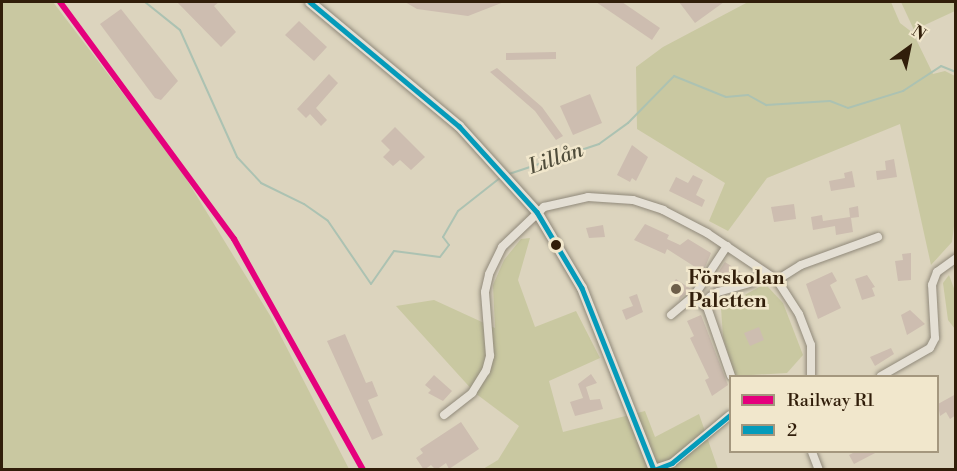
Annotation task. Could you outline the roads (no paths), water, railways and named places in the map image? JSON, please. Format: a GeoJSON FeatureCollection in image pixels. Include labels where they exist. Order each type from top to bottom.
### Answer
{"type":"FeatureCollection","features":[{"type":"Feature","properties":{"kind":"street"},"geometry":{"type":"LineString","coordinates":[[310,2],[428,98],[494,163],[537,212],[582,288],[654,470],[676,465],[729,416]]}},
{"type":"Feature","properties":{"kind":"street"},"geometry":{"type":"LineString","coordinates":[[444,416],[472,393],[486,371],[490,356],[485,292],[489,274],[502,247],[537,212],[550,204],[588,197],[633,200],[663,210],[727,246],[777,280],[803,324],[811,345],[811,375]]}},
{"type":"Feature","properties":{"kind":"street"},"geometry":{"type":"LineString","coordinates":[[777,280],[801,265],[878,237]]}},
{"type":"Feature","properties":{"kind":"street"},"geometry":{"type":"LineString","coordinates":[[670,315],[692,298],[727,246]]}},
{"type":"Feature","properties":{"kind":"street"},"geometry":{"type":"LineString","coordinates":[[883,375],[930,348],[935,332],[932,285],[938,272],[956,258]]}},
{"type":"Feature","properties":{"kind":"street"},"geometry":{"type":"LineString","coordinates":[[731,375],[707,307],[710,297],[718,292],[753,282]]}},
{"type":"Feature","properties":{"kind":"street"},"geometry":{"type":"LineString","coordinates":[[692,298],[707,307]]}},
{"type":"Feature","properties":{"kind":"street"},"geometry":{"type":"LineString","coordinates":[[812,453],[819,470]]}},
{"type":"Feature","properties":{"kind":"waterway","name":"Lillån"},"geometry":{"type":"LineString","coordinates":[[145,2],[180,30],[237,157],[261,183],[304,204],[328,221],[371,284],[394,251],[440,257],[449,245],[443,237],[458,211],[501,177]]}},
{"type":"Feature","properties":{"kind":"waterway","name":"Lillån"},"geometry":{"type":"LineString","coordinates":[[509,174],[599,144],[628,123],[674,76],[726,97],[748,95],[766,105],[830,101],[848,108],[903,91],[941,66],[956,72]]}},
{"type":"Feature","properties":{"kind":"rail line","name":"R1"},"geometry":{"type":"LineString","coordinates":[[60,2],[234,239],[363,470]]}},
{"type":"Feature","properties":{"kind":"place","name":"Förskolan Paletten"},"geometry":{"type":"Point","coordinates":[676,289]}}]}
